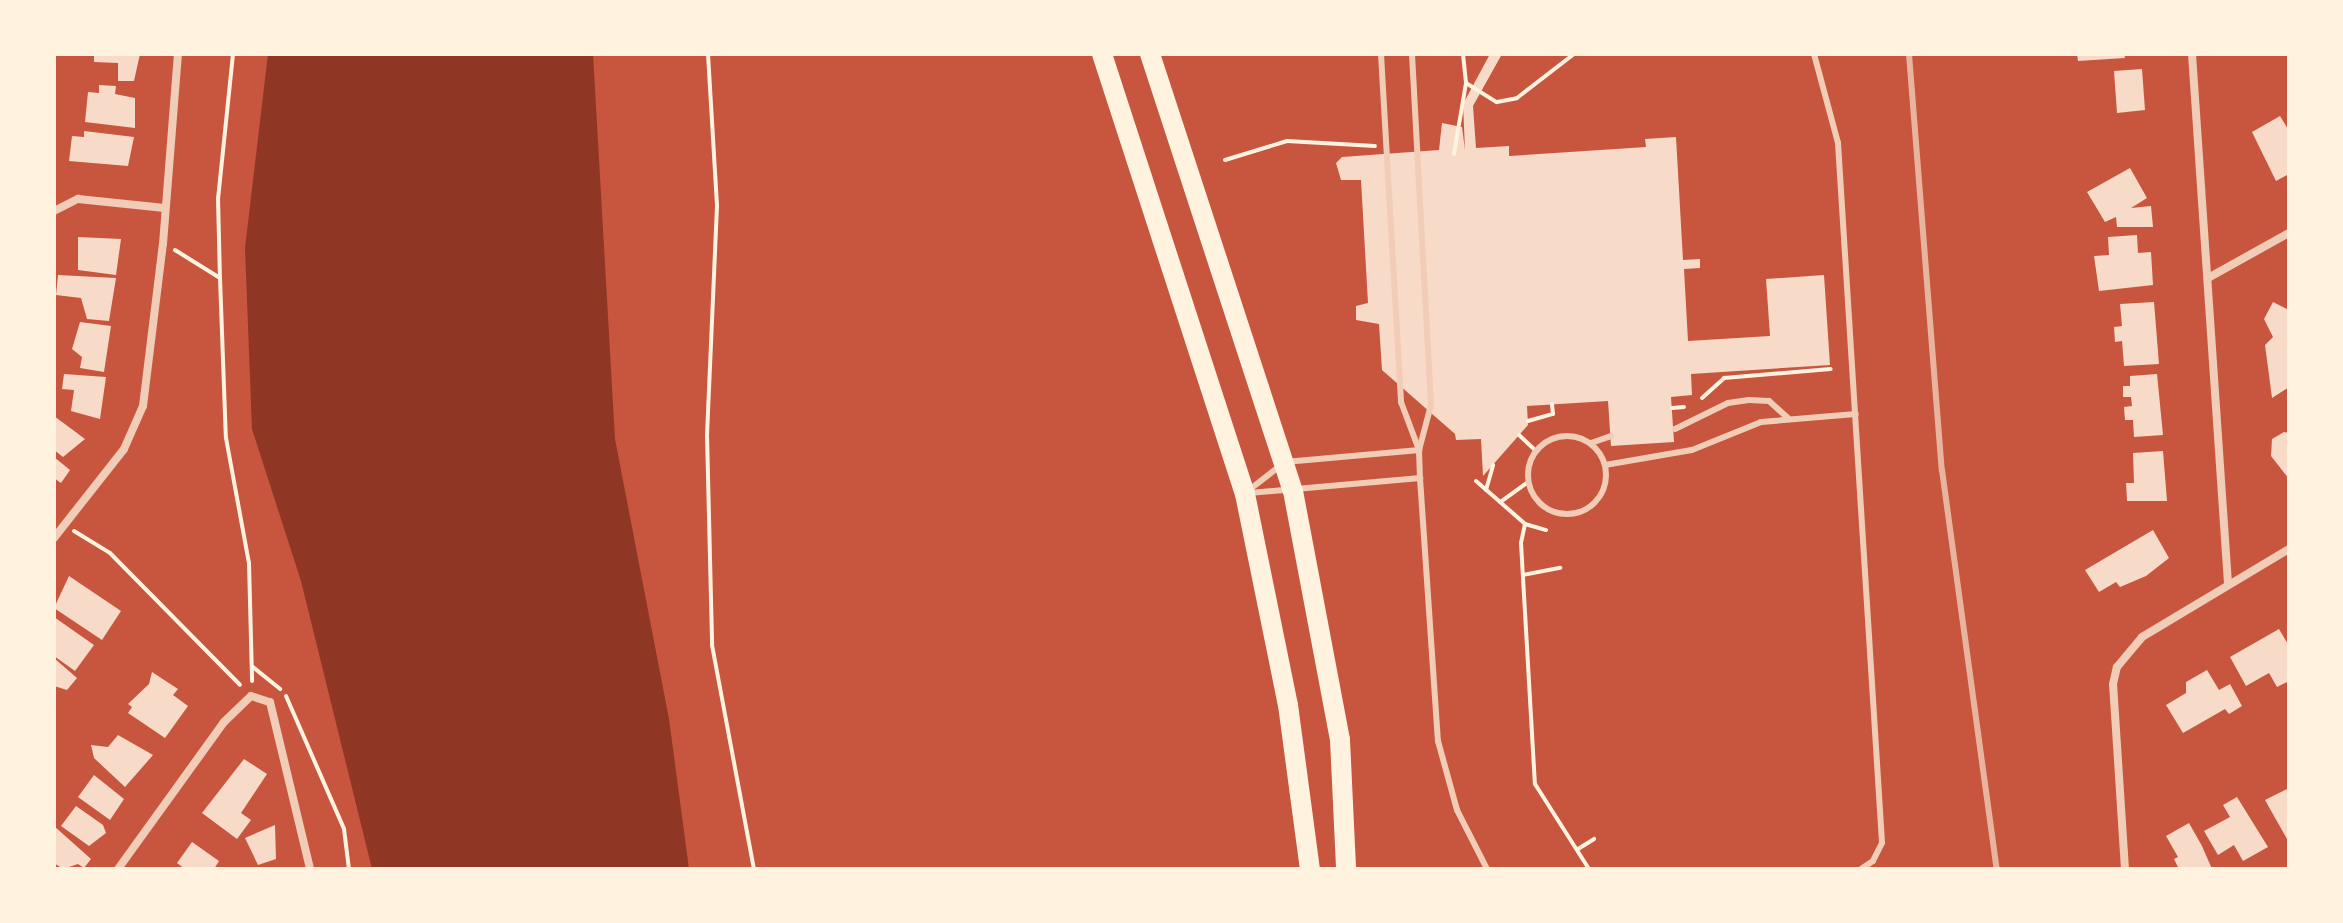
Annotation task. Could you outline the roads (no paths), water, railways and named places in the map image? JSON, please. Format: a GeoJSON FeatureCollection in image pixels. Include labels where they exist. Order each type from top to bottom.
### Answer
{"type":"FeatureCollection","features":[{"type":"Feature","properties":{"kind":"main road"},"geometry":{"type":"LineString","coordinates":[[1102,54],[1245,494],[1288,705],[1310,869]]}},
{"type":"Feature","properties":{"kind":"main road"},"geometry":{"type":"LineString","coordinates":[[1150,54],[1293,491],[1340,740],[1346,869]]}},
{"type":"Feature","properties":{"kind":"street"},"geometry":{"type":"LineString","coordinates":[[54,538],[124,449],[143,406],[163,244],[178,54]]}},
{"type":"Feature","properties":{"kind":"street"},"geometry":{"type":"LineString","coordinates":[[2192,54],[2228,584]]}},
{"type":"Feature","properties":{"kind":"street"},"geometry":{"type":"LineString","coordinates":[[54,211],[78,199],[165,208]]}},
{"type":"Feature","properties":{"kind":"street"},"geometry":{"type":"LineString","coordinates":[[2208,278],[2289,233]]}},
{"type":"Feature","properties":{"kind":"street"},"geometry":{"type":"LineString","coordinates":[[2125,869],[2114,715],[2117,667],[2142,637],[2289,549]]}},
{"type":"Feature","properties":{"kind":"street"},"geometry":{"type":"LineString","coordinates":[[118,869],[224,722],[251,696],[270,702],[310,869]]}},
{"type":"Feature","properties":{"kind":"lane"},"geometry":{"type":"LineString","coordinates":[[1381,54],[1401,402],[1419,450]]}},
{"type":"Feature","properties":{"kind":"lane"},"geometry":{"type":"LineString","coordinates":[[1412,54],[1431,405],[1419,450],[1420,478],[1438,741],[1457,810],[1487,869]]}},
{"type":"Feature","properties":{"kind":"lane"},"geometry":{"type":"LineString","coordinates":[[1814,54],[1838,143],[1882,843],[1873,861],[1861,869]]}},
{"type":"Feature","properties":{"kind":"lane"},"geometry":{"type":"LineString","coordinates":[[1675,429],[1728,403],[1749,400],[1769,401],[1789,419]]}},
{"type":"Feature","properties":{"kind":"lane"},"geometry":{"type":"LineString","coordinates":[[1605,465],[1692,450],[1735,429],[1789,419],[1856,414]]}},
{"type":"Feature","properties":{"kind":"lane"},"geometry":{"type":"LineString","coordinates":[[1591,443],[1605,465],[1603,490],[1596,501],[1575,513],[1550,510],[1528,482],[1536,451],[1552,438],[1565,436],[1591,443],[1611,436]]}},
{"type":"Feature","properties":{"kind":"lane"},"geometry":{"type":"LineString","coordinates":[[1245,494],[1285,462],[1419,450]]}},
{"type":"Feature","properties":{"kind":"lane"},"geometry":{"type":"LineString","coordinates":[[1245,494],[1420,478]]}},
{"type":"Feature","properties":{"kind":"railway"},"geometry":{"type":"LineString","coordinates":[[1909,54],[1942,470],[1997,869]]}}]}
